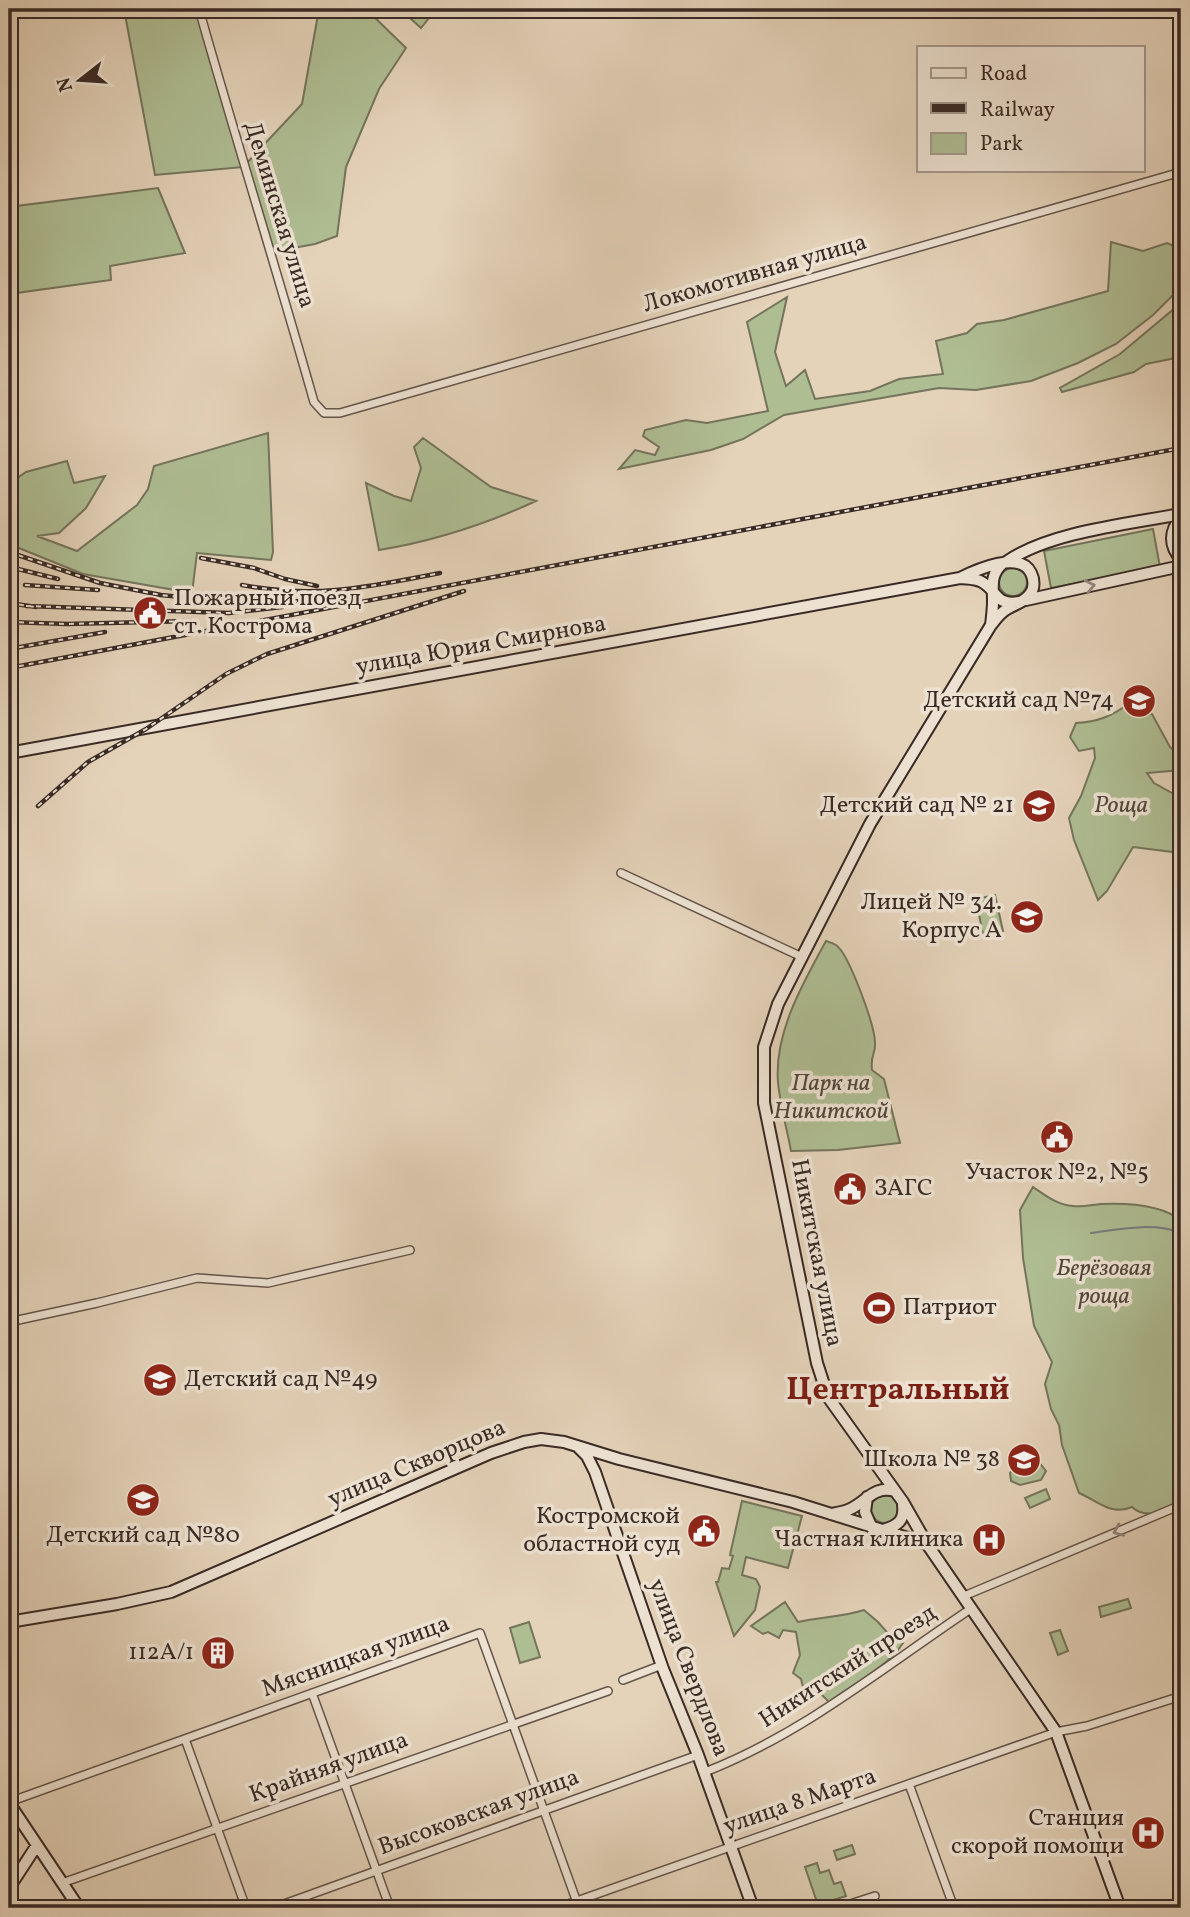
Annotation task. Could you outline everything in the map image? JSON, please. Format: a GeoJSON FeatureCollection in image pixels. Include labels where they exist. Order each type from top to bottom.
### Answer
{"type":"FeatureCollection","features":[{"type":"Feature","properties":{"kind":"street","name":"Деминская улица"},"geometry":{"type":"LineString","coordinates":[[199,9],[314,402],[324,413],[340,413]]}},
{"type":"Feature","properties":{"kind":"street","name":"Локомотивная улица"},"geometry":{"type":"LineString","coordinates":[[340,413],[1181,172]]}},
{"type":"Feature","properties":{"kind":"street"},"geometry":{"type":"LineString","coordinates":[[1181,516],[1172,535],[1172,545],[1181,559]]}},
{"type":"Feature","properties":{"kind":"street"},"geometry":{"type":"LineString","coordinates":[[991,625],[993,576],[1004,563],[1023,550],[1047,541],[1181,516]]}},
{"type":"Feature","properties":{"kind":"street"},"geometry":{"type":"LineString","coordinates":[[960,578],[974,571],[1004,563],[1021,563],[1032,574],[1033,589],[1030,596],[1000,614],[991,625]]}},
{"type":"Feature","properties":{"kind":"street"},"geometry":{"type":"LineString","coordinates":[[960,578],[976,579],[986,584],[1003,602],[1022,601],[1181,566]]}},
{"type":"Feature","properties":{"kind":"street","name":"улица Юрия Смирнова"},"geometry":{"type":"LineString","coordinates":[[9,753],[960,578]]}},
{"type":"Feature","properties":{"kind":"street","name":"Никитская улица"},"geometry":{"type":"LineString","coordinates":[[991,625],[870,824],[778,1004],[764,1047],[764,1103],[821,1381],[828,1397],[903,1502],[927,1544],[1056,1732],[1120,1908]]}},
{"type":"Feature","properties":{"kind":"street"},"geometry":{"type":"LineString","coordinates":[[621,873],[802,957]]}},
{"type":"Feature","properties":{"kind":"street"},"geometry":{"type":"LineString","coordinates":[[9,1322],[197,1278],[268,1283],[410,1250]]}},
{"type":"Feature","properties":{"kind":"street","name":"улица Скворцова"},"geometry":{"type":"LineString","coordinates":[[9,1622],[171,1592],[491,1453],[524,1442],[554,1440],[830,1514],[927,1544]]}},
{"type":"Feature","properties":{"kind":"street"},"geometry":{"type":"LineString","coordinates":[[577,1446],[597,1465]]}},
{"type":"Feature","properties":{"kind":"street"},"geometry":{"type":"LineString","coordinates":[[597,1465],[592,1454],[601,1452]]}},
{"type":"Feature","properties":{"kind":"street"},"geometry":{"type":"LineString","coordinates":[[597,1465],[619,1459]]}},
{"type":"Feature","properties":{"kind":"street"},"geometry":{"type":"LineString","coordinates":[[874,1463],[876,1482],[864,1512],[877,1529],[897,1525],[904,1512],[903,1502]]}},
{"type":"Feature","properties":{"kind":"street","name":"улица Свердлова"},"geometry":{"type":"LineString","coordinates":[[597,1465],[599,1483],[662,1665],[705,1772],[753,1908]]}},
{"type":"Feature","properties":{"kind":"street"},"geometry":{"type":"LineString","coordinates":[[830,1514],[849,1510],[870,1495],[887,1489],[895,1491]]}},
{"type":"Feature","properties":{"kind":"street"},"geometry":{"type":"LineString","coordinates":[[964,1596],[1181,1505]]}},
{"type":"Feature","properties":{"kind":"street","name":"Никитский проезд"},"geometry":{"type":"LineString","coordinates":[[705,1772],[734,1761],[810,1720],[972,1608]]}},
{"type":"Feature","properties":{"kind":"street","name":"Мясницкая улица"},"geometry":{"type":"LineString","coordinates":[[9,1802],[480,1633],[578,1905]]}},
{"type":"Feature","properties":{"kind":"street"},"geometry":{"type":"LineString","coordinates":[[623,1680],[662,1665]]}},
{"type":"Feature","properties":{"kind":"street","name":"Крайняя улица"},"geometry":{"type":"LineString","coordinates":[[62,1883],[608,1691]]}},
{"type":"Feature","properties":{"kind":"street"},"geometry":{"type":"LineString","coordinates":[[312,1693],[390,1908]]}},
{"type":"Feature","properties":{"kind":"street","name":"улица 8 Марта"},"geometry":{"type":"LineString","coordinates":[[557,1908],[578,1905],[731,1847],[1056,1732],[1074,1730],[1175,1698],[1181,1699]]}},
{"type":"Feature","properties":{"kind":"street"},"geometry":{"type":"LineString","coordinates":[[185,1739],[246,1908]]}},
{"type":"Feature","properties":{"kind":"street","name":"Высоковская улица"},"geometry":{"type":"LineString","coordinates":[[273,1908],[698,1755]]}},
{"type":"Feature","properties":{"kind":"street"},"geometry":{"type":"LineString","coordinates":[[909,1784],[954,1908]]}},
{"type":"Feature","properties":{"kind":"street"},"geometry":{"type":"LineString","coordinates":[[9,1802],[79,1908]]}},
{"type":"Feature","properties":{"kind":"street"},"geometry":{"type":"LineString","coordinates":[[9,1888],[37,1845]]}},
{"type":"Feature","properties":{"kind":"street"},"geometry":{"type":"LineString","coordinates":[[838,1908],[875,1896]]}},
{"type":"Feature","properties":{"kind":"green space"},"geometry":{"type":"Polygon","coordinates":[[[124,9],[199,9],[244,166],[302,104],[319,9],[366,9],[406,48],[379,89],[346,167],[337,236],[315,244],[271,252],[243,167],[155,175],[124,9]]]}},
{"type":"Feature","properties":{"kind":"green space"},"geometry":{"type":"Polygon","coordinates":[[[400,9],[436,9],[421,28],[400,9]]]}},
{"type":"Feature","properties":{"kind":"green space"},"geometry":{"type":"Polygon","coordinates":[[[158,188],[185,253],[110,266],[111,280],[9,294],[9,207],[158,188]]]}},
{"type":"Feature","properties":{"kind":"green space"},"geometry":{"type":"Polygon","coordinates":[[[1111,242],[1143,251],[1167,243],[1181,249],[1181,287],[1153,315],[1116,344],[1078,363],[1031,381],[976,390],[939,388],[784,415],[743,439],[711,450],[619,469],[635,450],[655,455],[659,447],[643,436],[645,430],[686,420],[707,423],[768,411],[747,322],[787,297],[775,352],[786,386],[805,370],[815,399],[870,391],[899,379],[943,374],[936,341],[967,333],[977,324],[1004,320],[1108,291],[1111,242]]]}},
{"type":"Feature","properties":{"kind":"green space"},"geometry":{"type":"Polygon","coordinates":[[[1181,303],[1181,357],[1146,364],[1134,372],[1062,392],[1060,388],[1120,354],[1181,303]]]}},
{"type":"Feature","properties":{"kind":"green space"},"geometry":{"type":"Polygon","coordinates":[[[268,433],[273,552],[271,560],[197,553],[192,593],[83,574],[9,544],[9,484],[26,472],[67,461],[74,483],[105,476],[86,508],[59,533],[37,536],[77,551],[137,505],[148,489],[154,466],[268,433]]]}},
{"type":"Feature","properties":{"kind":"green space"},"geometry":{"type":"Polygon","coordinates":[[[423,438],[491,487],[536,501],[459,531],[379,550],[366,483],[411,501],[421,468],[414,447],[423,438]]]}},
{"type":"Feature","properties":{"kind":"green space"},"geometry":{"type":"Polygon","coordinates":[[[1153,529],[1160,567],[1051,588],[1044,551],[1153,529]]]}},
{"type":"Feature","properties":{"kind":"green space"},"geometry":{"type":"Polygon","coordinates":[[[1013,568],[1023,572],[1027,582],[1023,592],[1013,596],[1003,592],[999,582],[1003,572],[1013,568]]]}},
{"type":"Feature","properties":{"kind":"green space","name":"Роща"},"geometry":{"type":"Polygon","coordinates":[[[1130,703],[1141,711],[1152,714],[1170,747],[1181,755],[1181,770],[1147,773],[1154,783],[1181,798],[1181,853],[1133,847],[1107,891],[1098,900],[1074,840],[1069,818],[1081,796],[1095,758],[1094,748],[1079,751],[1070,737],[1076,723],[1104,718],[1130,703]]]}},
{"type":"Feature","properties":{"kind":"green space"},"geometry":{"type":"Polygon","coordinates":[[[995,895],[1003,931],[983,935],[976,899],[995,895]]]}},
{"type":"Feature","properties":{"kind":"green space","name":"Парк на Никитской"},"geometry":{"type":"Polygon","coordinates":[[[826,941],[836,945],[841,951],[860,991],[874,1034],[872,1070],[884,1079],[900,1143],[838,1150],[791,1151],[778,1082],[781,1045],[792,1009],[826,941]]]}},
{"type":"Feature","properties":{"kind":"green space","name":"Берёзовая роща"},"geometry":{"type":"Polygon","coordinates":[[[1033,1187],[1062,1204],[1132,1204],[1164,1211],[1181,1221],[1181,1501],[1162,1510],[1144,1513],[1132,1507],[1111,1509],[1079,1493],[1045,1384],[1052,1362],[1034,1326],[1023,1258],[1020,1210],[1033,1187]]]}},
{"type":"Feature","properties":{"kind":"green space","name":"Патриот"},"geometry":{"type":"Polygon","coordinates":[[[884,1296],[888,1317],[874,1320],[869,1300],[884,1296]]]}},
{"type":"Feature","properties":{"kind":"green space"},"geometry":{"type":"Polygon","coordinates":[[[1038,1461],[1046,1471],[1041,1480],[1020,1485],[1011,1481],[1010,1473],[1015,1466],[1038,1461]]]}},
{"type":"Feature","properties":{"kind":"green space"},"geometry":{"type":"Polygon","coordinates":[[[1046,1489],[1050,1499],[1030,1508],[1025,1498],[1046,1489]]]}},
{"type":"Feature","properties":{"kind":"green space"},"geometry":{"type":"Polygon","coordinates":[[[885,1495],[895,1499],[899,1509],[895,1519],[885,1523],[875,1519],[871,1509],[875,1499],[885,1495]]]}},
{"type":"Feature","properties":{"kind":"green space"},"geometry":{"type":"Polygon","coordinates":[[[742,1501],[802,1516],[788,1568],[746,1557],[742,1575],[756,1579],[760,1587],[755,1610],[734,1636],[716,1582],[722,1568],[729,1569],[742,1501]]]}},
{"type":"Feature","properties":{"kind":"green space"},"geometry":{"type":"Polygon","coordinates":[[[1128,1599],[1131,1608],[1101,1617],[1099,1607],[1128,1599]]]}},
{"type":"Feature","properties":{"kind":"green space"},"geometry":{"type":"Polygon","coordinates":[[[785,1602],[798,1622],[864,1610],[892,1638],[903,1643],[889,1660],[829,1702],[821,1694],[803,1687],[801,1679],[793,1673],[800,1655],[796,1632],[783,1630],[779,1638],[768,1632],[763,1634],[751,1626],[785,1602]]]}},
{"type":"Feature","properties":{"kind":"green space"},"geometry":{"type":"Polygon","coordinates":[[[529,1622],[540,1657],[520,1663],[510,1628],[529,1622]]]}},
{"type":"Feature","properties":{"kind":"green space"},"geometry":{"type":"Polygon","coordinates":[[[1060,1630],[1068,1651],[1058,1655],[1050,1633],[1060,1630]]]}},
{"type":"Feature","properties":{"kind":"green space"},"geometry":{"type":"Polygon","coordinates":[[[852,1845],[855,1854],[837,1860],[834,1851],[852,1845]]]}},
{"type":"Feature","properties":{"kind":"green space"},"geometry":{"type":"Polygon","coordinates":[[[817,1863],[820,1873],[829,1870],[834,1884],[841,1882],[846,1896],[818,1905],[805,1867],[817,1863]]]}},
{"type":"Feature","properties":{"kind":"waterway"},"geometry":{"type":"LineString","coordinates":[[1091,1233],[1148,1227],[1181,1233]]}},
{"type":"Feature","properties":{"kind":"railway"},"geometry":{"type":"LineString","coordinates":[[9,668],[1181,448]]}},
{"type":"Feature","properties":{"kind":"railway"},"geometry":{"type":"LineString","coordinates":[[9,552],[100,583],[161,595],[248,604]]}},
{"type":"Feature","properties":{"kind":"railway"},"geometry":{"type":"LineString","coordinates":[[201,558],[254,568],[317,586]]}},
{"type":"Feature","properties":{"kind":"railway"},"geometry":{"type":"LineString","coordinates":[[18,569],[58,579]]}},
{"type":"Feature","properties":{"kind":"railway"},"geometry":{"type":"LineString","coordinates":[[242,585],[294,591],[342,590],[440,573]]}},
{"type":"Feature","properties":{"kind":"railway"},"geometry":{"type":"LineString","coordinates":[[25,585],[98,590]]}},
{"type":"Feature","properties":{"kind":"railway"},"geometry":{"type":"LineString","coordinates":[[38,806],[88,762],[146,729],[226,674],[267,654],[464,591]]}},
{"type":"Feature","properties":{"kind":"railway"},"geometry":{"type":"LineString","coordinates":[[272,604],[335,597]]}},
{"type":"Feature","properties":{"kind":"railway"},"geometry":{"type":"LineString","coordinates":[[9,603],[36,607]]}},
{"type":"Feature","properties":{"kind":"railway"},"geometry":{"type":"LineString","coordinates":[[26,606],[229,613],[282,607]]}},
{"type":"Feature","properties":{"kind":"railway"},"geometry":{"type":"LineString","coordinates":[[9,622],[67,624],[191,621]]}},
{"type":"Feature","properties":{"kind":"railway"},"geometry":{"type":"LineString","coordinates":[[9,649],[105,632]]}},
{"type":"Feature","properties":{"kind":"place","name":"Пожарный поезд ст. Кострома"},"geometry":{"type":"Point","coordinates":[150,613]}},
{"type":"Feature","properties":{"kind":"place","name":"Детский сад №74"},"geometry":{"type":"Point","coordinates":[1139,701]}},
{"type":"Feature","properties":{"kind":"place","name":"Детский сад № 21"},"geometry":{"type":"Point","coordinates":[1039,806]}},
{"type":"Feature","properties":{"kind":"place","name":"Лицей № 34. Корпус А"},"geometry":{"type":"Point","coordinates":[1027,917]}},
{"type":"Feature","properties":{"kind":"place","name":"Участок №2, №5"},"geometry":{"type":"Point","coordinates":[1057,1137]}},
{"type":"Feature","properties":{"kind":"place","name":"ЗАГС"},"geometry":{"type":"Point","coordinates":[850,1189]}},
{"type":"Feature","properties":{"kind":"place","name":"Патриот"},"geometry":{"type":"Point","coordinates":[879,1308]}},
{"type":"Feature","properties":{"kind":"place","name":"Детский сад №49"},"geometry":{"type":"Point","coordinates":[160,1380]}},
{"type":"Feature","properties":{"kind":"place","name":"Школа № 38"},"geometry":{"type":"Point","coordinates":[1024,1460]}},
{"type":"Feature","properties":{"kind":"place","name":"Детский сад №80"},"geometry":{"type":"Point","coordinates":[143,1500]}},
{"type":"Feature","properties":{"kind":"place","name":"Костромской областной суд"},"geometry":{"type":"Point","coordinates":[704,1531]}},
{"type":"Feature","properties":{"kind":"place","name":"Частная клиника"},"geometry":{"type":"Point","coordinates":[989,1540]}},
{"type":"Feature","properties":{"kind":"place","name":"112А/1"},"geometry":{"type":"Point","coordinates":[218,1653]}},
{"type":"Feature","properties":{"kind":"place","name":"Станция скорой помощи"},"geometry":{"type":"Point","coordinates":[1148,1833]}},
{"type":"Feature","properties":{"kind":"district","name":"Центральный"},"geometry":{"type":"Point","coordinates":[898,1391]}}]}
